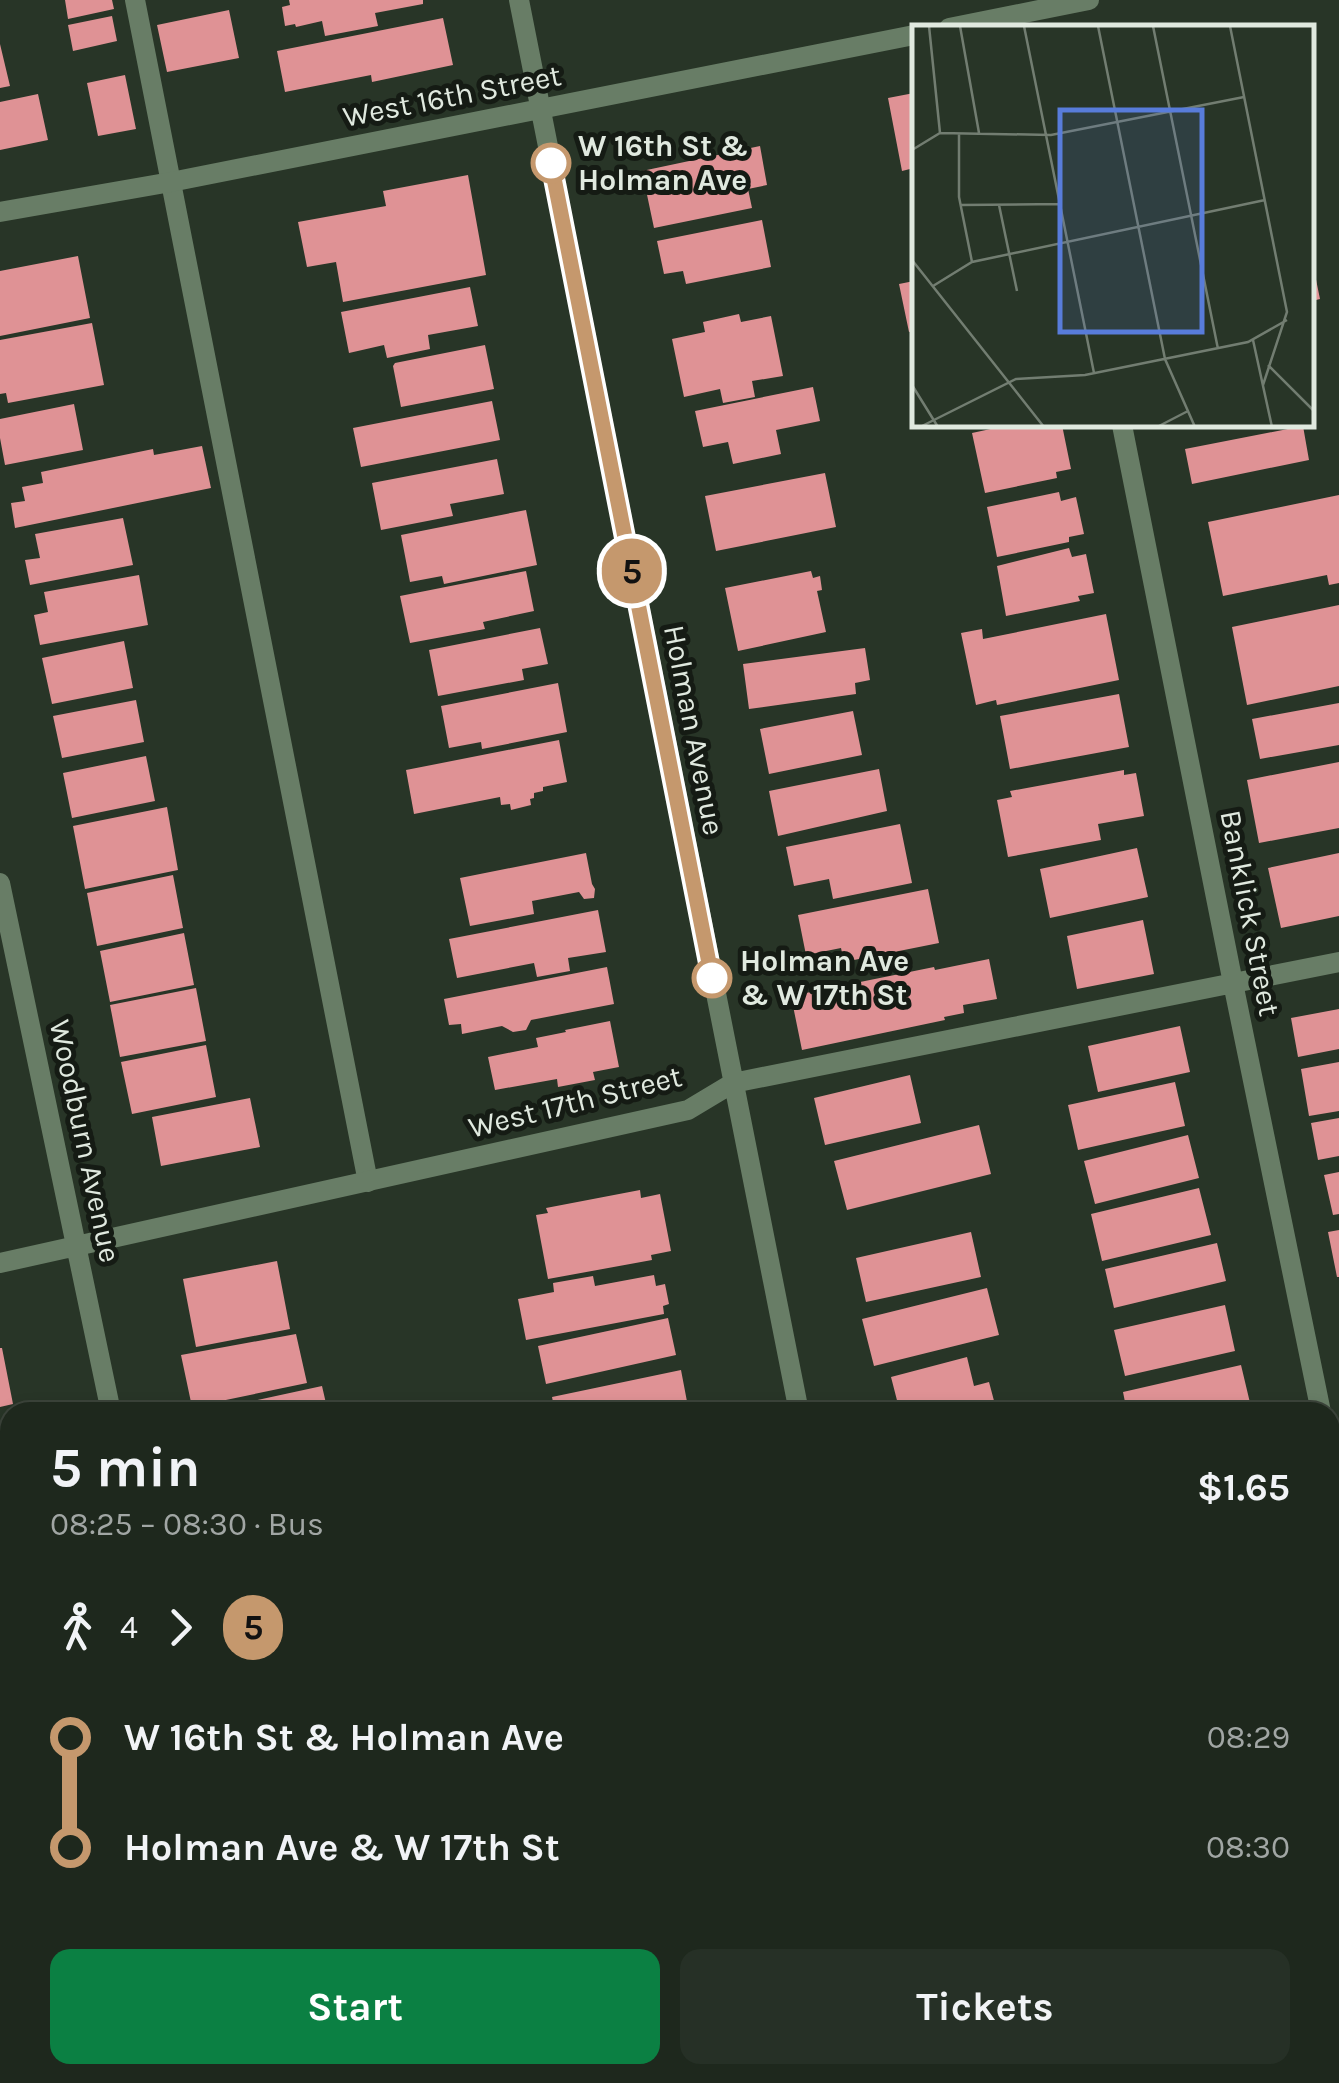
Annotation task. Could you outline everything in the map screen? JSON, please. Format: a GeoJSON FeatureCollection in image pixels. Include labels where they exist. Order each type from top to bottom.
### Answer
{"type":"FeatureCollection","features":[{"type":"Feature","properties":{"kind":"street"},"geometry":{"type":"LineString","coordinates":[[134,0],[368,1182]]}},
{"type":"Feature","properties":{"kind":"street","name":"Holman Avenue"},"geometry":{"type":"LineString","coordinates":[[519,0],[797,1402]]}},
{"type":"Feature","properties":{"kind":"street"},"geometry":{"type":"LineString","coordinates":[[966,25],[1089,0]]}},
{"type":"Feature","properties":{"kind":"street","name":"West 16th Street"},"geometry":{"type":"LineString","coordinates":[[0,212],[171,182],[912,34]]}},
{"type":"Feature","properties":{"kind":"street","name":"Banklick Street"},"geometry":{"type":"LineString","coordinates":[[1123,428],[1320,1402]]}},
{"type":"Feature","properties":{"kind":"street","name":"Woodburn Avenue"},"geometry":{"type":"LineString","coordinates":[[0,883],[108,1402]]}},
{"type":"Feature","properties":{"kind":"street","name":"West 17th Street"},"geometry":{"type":"LineString","coordinates":[[0,1262],[688,1110],[734,1083],[1339,962]]}},
{"type":"Feature","properties":{"kind":"building"},"geometry":{"type":"Polygon","coordinates":[[[65,0],[112,0],[114,9],[68,19],[65,0]]]}},
{"type":"Feature","properties":{"kind":"building"},"geometry":{"type":"Polygon","coordinates":[[[289,0],[423,0],[423,4],[375,13],[378,26],[325,36],[322,21],[285,26],[282,7],[290,5],[289,0]]]}},
{"type":"Feature","properties":{"kind":"building"},"geometry":{"type":"Polygon","coordinates":[[[229,10],[239,58],[167,72],[157,25],[229,10]]]}},
{"type":"Feature","properties":{"kind":"building"},"geometry":{"type":"Polygon","coordinates":[[[112,16],[117,41],[73,51],[68,25],[112,16]]]}},
{"type":"Feature","properties":{"kind":"building"},"geometry":{"type":"Polygon","coordinates":[[[443,18],[453,65],[372,82],[371,75],[285,92],[277,51],[443,18]]]}},
{"type":"Feature","properties":{"kind":"building"},"geometry":{"type":"Polygon","coordinates":[[[0,44],[10,86],[0,88],[0,44]]]}},
{"type":"Feature","properties":{"kind":"building"},"geometry":{"type":"Polygon","coordinates":[[[125,75],[136,129],[98,136],[87,83],[125,75]]]}},
{"type":"Feature","properties":{"kind":"building"},"geometry":{"type":"Polygon","coordinates":[[[912,93],[912,168],[902,171],[888,98],[912,93]]]}},
{"type":"Feature","properties":{"kind":"building"},"geometry":{"type":"Polygon","coordinates":[[[38,94],[48,140],[0,150],[0,102],[38,94]]]}},
{"type":"Feature","properties":{"kind":"building"},"geometry":{"type":"Polygon","coordinates":[[[760,146],[767,185],[748,189],[752,208],[654,228],[642,171],[760,146]]]}},
{"type":"Feature","properties":{"kind":"building"},"geometry":{"type":"Polygon","coordinates":[[[468,175],[486,275],[343,302],[336,262],[307,267],[298,222],[386,206],[383,191],[468,175]]]}},
{"type":"Feature","properties":{"kind":"building"},"geometry":{"type":"Polygon","coordinates":[[[762,220],[771,267],[686,284],[683,271],[664,274],[657,241],[762,220]]]}},
{"type":"Feature","properties":{"kind":"building"},"geometry":{"type":"Polygon","coordinates":[[[78,256],[90,318],[0,336],[0,271],[78,256]]]}},
{"type":"Feature","properties":{"kind":"building"},"geometry":{"type":"Polygon","coordinates":[[[1314,270],[1320,299],[1314,300],[1314,270]]]}},
{"type":"Feature","properties":{"kind":"building"},"geometry":{"type":"Polygon","coordinates":[[[912,281],[912,331],[909,332],[899,284],[912,281]]]}},
{"type":"Feature","properties":{"kind":"building"},"geometry":{"type":"Polygon","coordinates":[[[470,287],[478,326],[428,335],[430,349],[387,358],[384,345],[349,353],[341,312],[470,287]]]}},
{"type":"Feature","properties":{"kind":"building"},"geometry":{"type":"Polygon","coordinates":[[[739,314],[741,322],[771,316],[783,376],[752,381],[755,397],[723,403],[720,389],[684,397],[672,339],[705,332],[703,322],[739,314]]]}},
{"type":"Feature","properties":{"kind":"building"},"geometry":{"type":"Polygon","coordinates":[[[92,323],[104,385],[8,403],[6,393],[0,394],[0,340],[92,323]]]}},
{"type":"Feature","properties":{"kind":"building"},"geometry":{"type":"Polygon","coordinates":[[[485,345],[494,389],[401,407],[395,363],[485,345]]]}},
{"type":"Feature","properties":{"kind":"building"},"geometry":{"type":"Polygon","coordinates":[[[813,387],[820,421],[776,430],[781,454],[733,464],[728,442],[703,447],[695,411],[813,387]]]}},
{"type":"Feature","properties":{"kind":"building"},"geometry":{"type":"Polygon","coordinates":[[[492,401],[500,440],[361,467],[353,428],[492,401]]]}},
{"type":"Feature","properties":{"kind":"building"},"geometry":{"type":"Polygon","coordinates":[[[74,404],[83,450],[5,465],[0,419],[74,404]]]}},
{"type":"Feature","properties":{"kind":"building"},"geometry":{"type":"Polygon","coordinates":[[[995,428],[1063,428],[1071,469],[1056,472],[1057,478],[985,493],[972,433],[995,428]]]}},
{"type":"Feature","properties":{"kind":"building"},"geometry":{"type":"Polygon","coordinates":[[[1303,428],[1309,460],[1192,484],[1185,449],[1303,428]]]}},
{"type":"Feature","properties":{"kind":"building"},"geometry":{"type":"Polygon","coordinates":[[[202,446],[211,488],[15,528],[11,503],[25,501],[22,487],[43,483],[41,472],[153,449],[154,455],[202,446]]]}},
{"type":"Feature","properties":{"kind":"building"},"geometry":{"type":"Polygon","coordinates":[[[497,459],[504,494],[450,504],[453,516],[381,530],[372,483],[497,459]]]}},
{"type":"Feature","properties":{"kind":"building"},"geometry":{"type":"Polygon","coordinates":[[[825,473],[836,527],[716,551],[705,496],[825,473]]]}},
{"type":"Feature","properties":{"kind":"building"},"geometry":{"type":"Polygon","coordinates":[[[1059,492],[1061,501],[1076,497],[1084,534],[1069,537],[1069,542],[997,557],[987,507],[1059,492]]]}},
{"type":"Feature","properties":{"kind":"building"},"geometry":{"type":"Polygon","coordinates":[[[1339,495],[1339,583],[1329,585],[1327,575],[1223,596],[1208,522],[1339,495]]]}},
{"type":"Feature","properties":{"kind":"building"},"geometry":{"type":"Polygon","coordinates":[[[526,510],[537,565],[444,584],[442,576],[410,582],[401,535],[526,510]]]}},
{"type":"Feature","properties":{"kind":"building"},"geometry":{"type":"Polygon","coordinates":[[[123,518],[133,565],[30,585],[25,560],[40,558],[35,534],[123,518]]]}},
{"type":"Feature","properties":{"kind":"building"},"geometry":{"type":"Polygon","coordinates":[[[1069,548],[1072,557],[1086,554],[1094,593],[1078,596],[1080,601],[1006,616],[997,566],[1069,548]]]}},
{"type":"Feature","properties":{"kind":"building"},"geometry":{"type":"Polygon","coordinates":[[[526,571],[534,611],[483,622],[485,629],[410,643],[400,596],[526,571]]]}},
{"type":"Feature","properties":{"kind":"building"},"geometry":{"type":"Polygon","coordinates":[[[811,571],[813,578],[820,576],[822,590],[817,591],[826,632],[738,651],[725,588],[811,571]]]}},
{"type":"Feature","properties":{"kind":"building"},"geometry":{"type":"Polygon","coordinates":[[[139,575],[148,625],[40,645],[34,615],[48,612],[44,592],[139,575]]]}},
{"type":"Feature","properties":{"kind":"building"},"geometry":{"type":"Polygon","coordinates":[[[1339,605],[1339,686],[1247,705],[1232,627],[1339,605]]]}},
{"type":"Feature","properties":{"kind":"building"},"geometry":{"type":"Polygon","coordinates":[[[1106,614],[1119,680],[997,705],[996,700],[976,705],[961,633],[982,629],[983,639],[1106,614]]]}},
{"type":"Feature","properties":{"kind":"building"},"geometry":{"type":"Polygon","coordinates":[[[540,628],[548,664],[522,669],[524,680],[438,696],[429,650],[540,628]]]}},
{"type":"Feature","properties":{"kind":"building"},"geometry":{"type":"Polygon","coordinates":[[[124,641],[133,688],[52,704],[42,658],[124,641]]]}},
{"type":"Feature","properties":{"kind":"building"},"geometry":{"type":"Polygon","coordinates":[[[865,648],[870,680],[855,683],[856,694],[749,709],[743,664],[865,648]]]}},
{"type":"Feature","properties":{"kind":"building"},"geometry":{"type":"Polygon","coordinates":[[[558,683],[567,732],[482,749],[481,742],[449,748],[441,706],[558,683]]]}},
{"type":"Feature","properties":{"kind":"building"},"geometry":{"type":"Polygon","coordinates":[[[1119,694],[1129,747],[1010,769],[1000,716],[1119,694]]]}},
{"type":"Feature","properties":{"kind":"building"},"geometry":{"type":"Polygon","coordinates":[[[136,700],[144,742],[62,758],[53,716],[136,700]]]}},
{"type":"Feature","properties":{"kind":"building"},"geometry":{"type":"Polygon","coordinates":[[[1339,703],[1339,745],[1260,759],[1252,719],[1339,703]]]}},
{"type":"Feature","properties":{"kind":"building"},"geometry":{"type":"Polygon","coordinates":[[[853,711],[862,755],[769,774],[760,729],[853,711]]]}},
{"type":"Feature","properties":{"kind":"building"},"geometry":{"type":"Polygon","coordinates":[[[559,740],[567,782],[543,787],[530,799],[531,805],[511,810],[510,804],[501,805],[500,797],[414,814],[406,770],[559,740]]]}},
{"type":"Feature","properties":{"kind":"building"},"geometry":{"type":"Polygon","coordinates":[[[146,756],[155,801],[72,818],[63,773],[146,756]]]}},
{"type":"Feature","properties":{"kind":"building"},"geometry":{"type":"Polygon","coordinates":[[[1339,762],[1339,828],[1259,843],[1247,780],[1339,762]]]}},
{"type":"Feature","properties":{"kind":"building"},"geometry":{"type":"Polygon","coordinates":[[[879,769],[887,811],[778,836],[769,791],[879,769]]]}},
{"type":"Feature","properties":{"kind":"building"},"geometry":{"type":"Polygon","coordinates":[[[1124,770],[1124,775],[1136,773],[1144,816],[1098,824],[1101,840],[1008,857],[997,800],[1012,797],[1010,791],[1124,770]]]}},
{"type":"Feature","properties":{"kind":"building"},"geometry":{"type":"Polygon","coordinates":[[[167,807],[178,870],[85,889],[73,826],[167,807]]]}},
{"type":"Feature","properties":{"kind":"building"},"geometry":{"type":"Polygon","coordinates":[[[900,824],[912,883],[833,899],[829,879],[794,886],[786,847],[900,824]]]}},
{"type":"Feature","properties":{"kind":"building"},"geometry":{"type":"Polygon","coordinates":[[[1137,848],[1148,897],[1050,918],[1040,869],[1137,848]]]}},
{"type":"Feature","properties":{"kind":"building"},"geometry":{"type":"Polygon","coordinates":[[[586,853],[594,898],[584,899],[579,892],[532,901],[534,914],[470,926],[460,878],[586,853]]]}},
{"type":"Feature","properties":{"kind":"building"},"geometry":{"type":"Polygon","coordinates":[[[1339,853],[1339,916],[1281,928],[1268,868],[1339,853]]]}},
{"type":"Feature","properties":{"kind":"building"},"geometry":{"type":"Polygon","coordinates":[[[173,875],[183,928],[97,946],[87,893],[173,875]]]}},
{"type":"Feature","properties":{"kind":"building"},"geometry":{"type":"Polygon","coordinates":[[[928,889],[939,943],[844,962],[841,948],[806,955],[798,915],[928,889]]]}},
{"type":"Feature","properties":{"kind":"building"},"geometry":{"type":"Polygon","coordinates":[[[598,910],[606,952],[568,958],[570,971],[537,977],[534,963],[457,978],[449,939],[598,910]]]}},
{"type":"Feature","properties":{"kind":"building"},"geometry":{"type":"Polygon","coordinates":[[[1143,920],[1154,974],[1077,989],[1067,936],[1143,920]]]}},
{"type":"Feature","properties":{"kind":"building"},"geometry":{"type":"Polygon","coordinates":[[[184,933],[194,985],[110,1002],[100,951],[184,933]]]}},
{"type":"Feature","properties":{"kind":"building"},"geometry":{"type":"Polygon","coordinates":[[[989,959],[997,999],[963,1005],[964,1013],[944,1017],[945,1020],[802,1050],[791,996],[989,959]]]}},
{"type":"Feature","properties":{"kind":"building"},"geometry":{"type":"Polygon","coordinates":[[[607,967],[614,1004],[531,1020],[526,1030],[513,1032],[502,1026],[462,1034],[461,1024],[449,1025],[444,999],[607,967]]]}},
{"type":"Feature","properties":{"kind":"building"},"geometry":{"type":"Polygon","coordinates":[[[196,988],[206,1041],[120,1057],[110,1005],[196,988]]]}},
{"type":"Feature","properties":{"kind":"building"},"geometry":{"type":"Polygon","coordinates":[[[1339,1009],[1339,1049],[1298,1057],[1291,1018],[1339,1009]]]}},
{"type":"Feature","properties":{"kind":"building"},"geometry":{"type":"Polygon","coordinates":[[[610,1021],[619,1067],[593,1072],[595,1080],[558,1087],[557,1079],[495,1090],[488,1057],[538,1047],[536,1038],[610,1021]]]}},
{"type":"Feature","properties":{"kind":"building"},"geometry":{"type":"Polygon","coordinates":[[[1180,1026],[1190,1072],[1098,1092],[1088,1046],[1180,1026]]]}},
{"type":"Feature","properties":{"kind":"building"},"geometry":{"type":"Polygon","coordinates":[[[206,1045],[216,1097],[132,1114],[121,1062],[206,1045]]]}},
{"type":"Feature","properties":{"kind":"building"},"geometry":{"type":"Polygon","coordinates":[[[1339,1062],[1339,1111],[1309,1116],[1301,1069],[1339,1062]]]}},
{"type":"Feature","properties":{"kind":"building"},"geometry":{"type":"Polygon","coordinates":[[[910,1075],[921,1123],[825,1145],[814,1098],[910,1075]]]}},
{"type":"Feature","properties":{"kind":"building"},"geometry":{"type":"Polygon","coordinates":[[[1175,1082],[1185,1126],[1078,1150],[1068,1105],[1175,1082]]]}},
{"type":"Feature","properties":{"kind":"building"},"geometry":{"type":"Polygon","coordinates":[[[250,1098],[260,1147],[161,1166],[152,1117],[250,1098]]]}},
{"type":"Feature","properties":{"kind":"building"},"geometry":{"type":"Polygon","coordinates":[[[1339,1118],[1339,1156],[1318,1160],[1311,1123],[1339,1118]]]}},
{"type":"Feature","properties":{"kind":"building"},"geometry":{"type":"Polygon","coordinates":[[[979,1125],[991,1174],[847,1210],[834,1161],[979,1125]]]}},
{"type":"Feature","properties":{"kind":"building"},"geometry":{"type":"Polygon","coordinates":[[[1188,1135],[1199,1178],[1095,1204],[1084,1161],[1188,1135]]]}},
{"type":"Feature","properties":{"kind":"building"},"geometry":{"type":"Polygon","coordinates":[[[1339,1172],[1339,1214],[1333,1215],[1324,1175],[1339,1172]]]}},
{"type":"Feature","properties":{"kind":"building"},"geometry":{"type":"Polygon","coordinates":[[[1199,1188],[1211,1235],[1102,1261],[1091,1214],[1199,1188]]]}},
{"type":"Feature","properties":{"kind":"building"},"geometry":{"type":"Polygon","coordinates":[[[640,1190],[641,1198],[660,1194],[671,1251],[651,1255],[652,1260],[548,1279],[536,1215],[548,1213],[546,1208],[640,1190]]]}},
{"type":"Feature","properties":{"kind":"building"},"geometry":{"type":"Polygon","coordinates":[[[1339,1230],[1339,1277],[1337,1277],[1328,1232],[1339,1230]]]}},
{"type":"Feature","properties":{"kind":"building"},"geometry":{"type":"Polygon","coordinates":[[[971,1232],[981,1277],[866,1302],[856,1258],[971,1232]]]}},
{"type":"Feature","properties":{"kind":"building"},"geometry":{"type":"Polygon","coordinates":[[[1217,1243],[1226,1281],[1114,1308],[1105,1269],[1217,1243]]]}},
{"type":"Feature","properties":{"kind":"building"},"geometry":{"type":"Polygon","coordinates":[[[277,1261],[290,1329],[196,1347],[183,1279],[277,1261]]]}},
{"type":"Feature","properties":{"kind":"building"},"geometry":{"type":"Polygon","coordinates":[[[654,1275],[656,1286],[665,1284],[669,1304],[663,1306],[664,1314],[526,1340],[518,1299],[554,1292],[553,1283],[593,1276],[595,1286],[654,1275]]]}},
{"type":"Feature","properties":{"kind":"building"},"geometry":{"type":"Polygon","coordinates":[[[987,1288],[999,1335],[874,1366],[862,1319],[987,1288]]]}},
{"type":"Feature","properties":{"kind":"building"},"geometry":{"type":"Polygon","coordinates":[[[1225,1305],[1235,1351],[1125,1376],[1114,1330],[1225,1305]]]}},
{"type":"Feature","properties":{"kind":"building"},"geometry":{"type":"Polygon","coordinates":[[[668,1318],[676,1355],[546,1384],[538,1346],[668,1318]]]}},
{"type":"Feature","properties":{"kind":"building"},"geometry":{"type":"Polygon","coordinates":[[[296,1334],[307,1383],[216,1402],[191,1402],[181,1355],[296,1334]]]}},
{"type":"Feature","properties":{"kind":"building"},"geometry":{"type":"Polygon","coordinates":[[[0,1348],[2,1348],[13,1402],[0,1402],[0,1348]]]}},
{"type":"Feature","properties":{"kind":"building"},"geometry":{"type":"Polygon","coordinates":[[[967,1357],[974,1386],[989,1382],[994,1402],[897,1402],[891,1377],[967,1357]]]}},
{"type":"Feature","properties":{"kind":"building"},"geometry":{"type":"Polygon","coordinates":[[[1241,1365],[1250,1402],[1125,1402],[1123,1392],[1241,1365]]]}},
{"type":"Feature","properties":{"kind":"building"},"geometry":{"type":"Polygon","coordinates":[[[681,1370],[687,1402],[553,1402],[552,1397],[681,1370]]]}},
{"type":"Feature","properties":{"kind":"building"},"geometry":{"type":"Polygon","coordinates":[[[322,1386],[326,1402],[248,1402],[322,1386]]]}},
{"type":"Feature","properties":{"kind":"bus line","name":"5"},"geometry":{"type":"LineString","coordinates":[[551,163],[712,978]]}},
{"type":"Feature","properties":{"kind":"place","name":"W 16th St & Holman Ave"},"geometry":{"type":"Point","coordinates":[551,163]}},
{"type":"Feature","properties":{"kind":"place","name":"Holman Ave & W 17th St"},"geometry":{"type":"Point","coordinates":[712,978]}}]}
